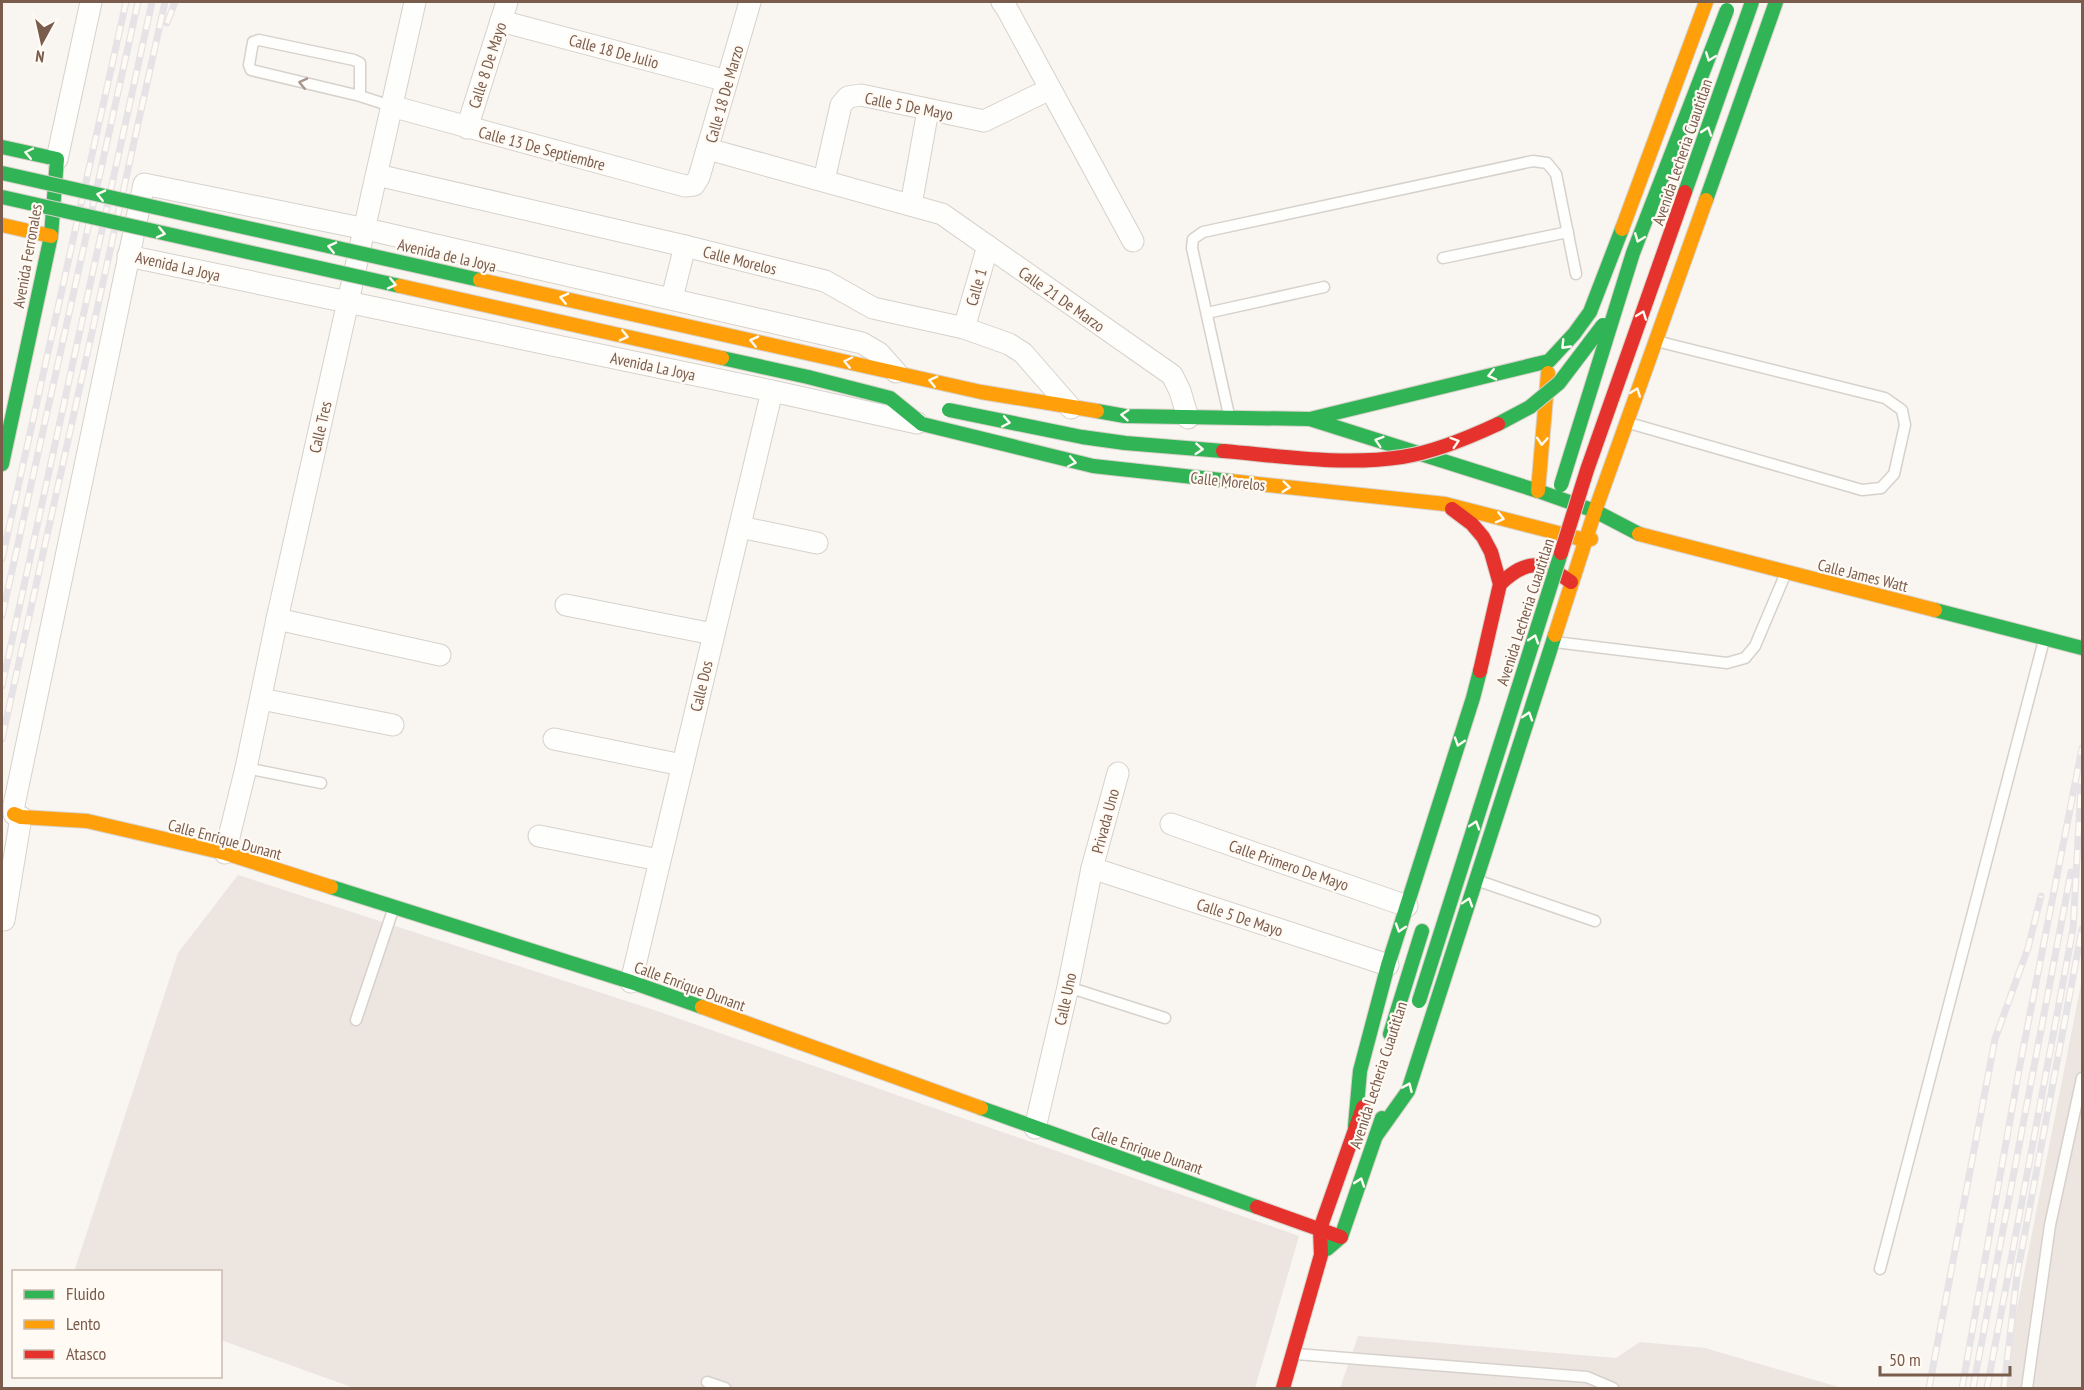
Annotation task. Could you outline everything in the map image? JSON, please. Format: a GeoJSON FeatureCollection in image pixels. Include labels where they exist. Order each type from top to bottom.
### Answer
{"type":"FeatureCollection","features":[{"type":"Feature","properties":{"kind":"main road"},"geometry":{"type":"LineString","coordinates":[[891,371],[981,392],[1125,416],[1310,419],[1549,362],[1586,322],[1594,304],[1706,2]]}},
{"type":"Feature","properties":{"kind":"main road","name":"Avenida Lecheria Cuautitlan"},"geometry":{"type":"LineString","coordinates":[[1531,581],[1633,253],[1730,2]]}},
{"type":"Feature","properties":{"kind":"main road","name":"Avenida Lecheria Cuautitlan"},"geometry":{"type":"LineString","coordinates":[[1417,1006],[1587,470],[1752,2]]}},
{"type":"Feature","properties":{"kind":"main road"},"geometry":{"type":"LineString","coordinates":[[1376,1136],[1408,1090],[1616,449],[1776,2]]}},
{"type":"Feature","properties":{"kind":"main road"},"geometry":{"type":"LineString","coordinates":[[2,147],[57,159]]}},
{"type":"Feature","properties":{"kind":"main road","name":"Avenida Ferronales"},"geometry":{"type":"LineString","coordinates":[[2,464],[51,236],[57,159]]}},
{"type":"Feature","properties":{"kind":"main road","name":"Avenida de la Joya"},"geometry":{"type":"LineString","coordinates":[[2,173],[891,371]]}},
{"type":"Feature","properties":{"kind":"main road"},"geometry":{"type":"LineString","coordinates":[[2,197],[808,377],[885,397],[920,414]]}},
{"type":"Feature","properties":{"kind":"main road"},"geometry":{"type":"LineString","coordinates":[[944,409],[1082,437],[1125,443],[1349,460],[1403,457],[1459,441],[1497,425],[1530,407],[1559,383],[1596,336],[1678,214]]}},
{"type":"Feature","properties":{"kind":"main road"},"geometry":{"type":"LineString","coordinates":[[2,225],[51,236]]}},
{"type":"Feature","properties":{"kind":"main road"},"geometry":{"type":"LineString","coordinates":[[1539,491],[1549,362]]}},
{"type":"Feature","properties":{"kind":"main road"},"geometry":{"type":"LineString","coordinates":[[1545,396],[1569,444],[1577,450],[1589,453],[1616,449]]}},
{"type":"Feature","properties":{"kind":"main road","name":"Calle Morelos"},"geometry":{"type":"LineString","coordinates":[[885,397],[920,414],[1093,466],[1445,504],[1586,540]]}},
{"type":"Feature","properties":{"kind":"main road"},"geometry":{"type":"LineString","coordinates":[[1310,419],[1539,491],[1595,512]]}},
{"type":"Feature","properties":{"kind":"main road"},"geometry":{"type":"LineString","coordinates":[[1355,1126],[1360,1071],[1388,965],[1473,698],[1500,584],[1484,537],[1472,524],[1445,504]]}},
{"type":"Feature","properties":{"kind":"main road","name":"Calle James Watt"},"geometry":{"type":"LineString","coordinates":[[1595,512],[1635,533],[2082,648]]}},
{"type":"Feature","properties":{"kind":"main road","name":"Calle James Watt"},"geometry":{"type":"LineString","coordinates":[[1586,540],[1635,533]]}},
{"type":"Feature","properties":{"kind":"main road"},"geometry":{"type":"LineString","coordinates":[[1500,584],[1514,570],[1532,564],[1554,570],[1572,582]]}},
{"type":"Feature","properties":{"kind":"main road","name":"Calle Enrique Dunant"},"geometry":{"type":"LineString","coordinates":[[18,815],[87,820],[225,853],[631,982],[1341,1237]]}},
{"type":"Feature","properties":{"kind":"main road"},"geometry":{"type":"LineString","coordinates":[[1385,1048],[1424,926]]}},
{"type":"Feature","properties":{"kind":"main road"},"geometry":{"type":"LineString","coordinates":[[1283,1389],[1321,1255],[1320,1229],[1355,1126],[1371,1089]]}},
{"type":"Feature","properties":{"kind":"main road","name":"Avenida Lecheria Cuautitlan"},"geometry":{"type":"LineString","coordinates":[[1341,1237],[1390,1091]]}},
{"type":"Feature","properties":{"kind":"main road"},"geometry":{"type":"LineString","coordinates":[[1321,1255],[1341,1237]]}},
{"type":"Feature","properties":{"kind":"street"},"geometry":{"type":"LineString","coordinates":[[57,159],[91,2]]}},
{"type":"Feature","properties":{"kind":"street","name":"Calle Tres"},"geometry":{"type":"LineString","coordinates":[[225,853],[246,768],[347,303],[366,229],[391,106],[416,2]]}},
{"type":"Feature","properties":{"kind":"street","name":"Calle 18 De Marzo"},"geometry":{"type":"LineString","coordinates":[[694,184],[699,177],[708,149],[750,2]]}},
{"type":"Feature","properties":{"kind":"street"},"geometry":{"type":"LineString","coordinates":[[1002,2],[1008,9],[1133,241]]}},
{"type":"Feature","properties":{"kind":"street","name":"Calle 18 De Julio"},"geometry":{"type":"LineString","coordinates":[[504,11],[728,81]]}},
{"type":"Feature","properties":{"kind":"street","name":"Calle 8 De Mayo"},"geometry":{"type":"LineString","coordinates":[[467,128],[504,11]]}},
{"type":"Feature","properties":{"kind":"street","name":"Calle 5 De Mayo"},"geometry":{"type":"LineString","coordinates":[[824,180],[841,105],[848,97],[861,95],[984,121],[1050,89]]}},
{"type":"Feature","properties":{"kind":"street","name":"Calle 13 De Septiembre"},"geometry":{"type":"LineString","coordinates":[[391,106],[685,186],[694,184]]}},
{"type":"Feature","properties":{"kind":"street"},"geometry":{"type":"LineString","coordinates":[[911,205],[928,110]]}},
{"type":"Feature","properties":{"kind":"street","name":"Calle 21 De Marzo"},"geometry":{"type":"LineString","coordinates":[[708,149],[942,214],[1172,375],[1180,390],[1188,418]]}},
{"type":"Feature","properties":{"kind":"street","name":"Calle Morelos"},"geometry":{"type":"LineString","coordinates":[[377,175],[685,246],[825,281],[873,308],[964,328],[1009,344],[1023,354],[1071,408]]}},
{"type":"Feature","properties":{"kind":"street","name":"Avenida La Joya"},"geometry":{"type":"LineString","coordinates":[[891,371],[879,352],[862,343],[366,229],[144,184],[128,256],[772,391],[920,414]]}},
{"type":"Feature","properties":{"kind":"street"},"geometry":{"type":"LineString","coordinates":[[672,298],[685,246]]}},
{"type":"Feature","properties":{"kind":"street","name":"Calle 1"},"geometry":{"type":"LineString","coordinates":[[964,328],[988,246]]}},
{"type":"Feature","properties":{"kind":"street"},"geometry":{"type":"LineString","coordinates":[[4,920],[18,815],[14,805],[128,256]]}},
{"type":"Feature","properties":{"kind":"street","name":"Calle Dos"},"geometry":{"type":"LineString","coordinates":[[631,982],[772,391]]}},
{"type":"Feature","properties":{"kind":"street"},"geometry":{"type":"LineString","coordinates":[[740,527],[817,543]]}},
{"type":"Feature","properties":{"kind":"street"},"geometry":{"type":"LineString","coordinates":[[566,605],[713,634]]}},
{"type":"Feature","properties":{"kind":"street"},"geometry":{"type":"LineString","coordinates":[[277,619],[440,655]]}},
{"type":"Feature","properties":{"kind":"street"},"geometry":{"type":"LineString","coordinates":[[261,699],[393,725]]}},
{"type":"Feature","properties":{"kind":"street"},"geometry":{"type":"LineString","coordinates":[[554,739],[682,765]]}},
{"type":"Feature","properties":{"kind":"street","name":"Privada Uno"},"geometry":{"type":"LineString","coordinates":[[1092,868],[1118,773]]}},
{"type":"Feature","properties":{"kind":"street","name":"Calle Primero De Mayo"},"geometry":{"type":"LineString","coordinates":[[1171,824],[1407,906]]}},
{"type":"Feature","properties":{"kind":"street"},"geometry":{"type":"LineString","coordinates":[[539,836],[659,860]]}},
{"type":"Feature","properties":{"kind":"street","name":"Calle 5 De Mayo"},"geometry":{"type":"LineString","coordinates":[[1092,868],[1388,965]]}},
{"type":"Feature","properties":{"kind":"street","name":"Calle Uno"},"geometry":{"type":"LineString","coordinates":[[1035,1128],[1068,987],[1092,868]]}},
{"type":"Feature","properties":{"kind":"lane"},"geometry":{"type":"LineString","coordinates":[[360,96],[360,63],[260,40],[253,42],[249,64],[251,70],[360,96],[391,106]]}},
{"type":"Feature","properties":{"kind":"lane"},"geometry":{"type":"LineString","coordinates":[[1230,418],[1192,248],[1193,239],[1203,232],[1533,161],[1547,164],[1556,174],[1576,274]]}},
{"type":"Feature","properties":{"kind":"lane"},"geometry":{"type":"LineString","coordinates":[[1443,258],[1568,232]]}},
{"type":"Feature","properties":{"kind":"lane"},"geometry":{"type":"LineString","coordinates":[[1207,313],[1324,287]]}},
{"type":"Feature","properties":{"kind":"lane"},"geometry":{"type":"LineString","coordinates":[[1626,422],[1862,490],[1881,488],[1894,474],[1905,425],[1902,410],[1885,398],[1655,340]]}},
{"type":"Feature","properties":{"kind":"lane"},"geometry":{"type":"LineString","coordinates":[[1552,641],[1727,663],[1745,658],[1755,646],[1786,572]]}},
{"type":"Feature","properties":{"kind":"lane"},"geometry":{"type":"LineString","coordinates":[[1880,1269],[2044,638]]}},
{"type":"Feature","properties":{"kind":"lane"},"geometry":{"type":"LineString","coordinates":[[246,768],[321,783]]}},
{"type":"Feature","properties":{"kind":"lane"},"geometry":{"type":"LineString","coordinates":[[1475,880],[1595,921]]}},
{"type":"Feature","properties":{"kind":"lane"},"geometry":{"type":"LineString","coordinates":[[356,1020],[394,907]]}},
{"type":"Feature","properties":{"kind":"lane"},"geometry":{"type":"LineString","coordinates":[[1068,987],[1165,1018]]}},
{"type":"Feature","properties":{"kind":"lane"},"geometry":{"type":"LineString","coordinates":[[2026,1389],[2050,1225],[2082,1078]]}},
{"type":"Feature","properties":{"kind":"lane"},"geometry":{"type":"LineString","coordinates":[[1294,1354],[1587,1377],[1613,1389]]}},
{"type":"Feature","properties":{"kind":"lane"},"geometry":{"type":"LineString","coordinates":[[707,1382],[725,1389]]}},
{"type":"Feature","properties":{"kind":"shaded area"},"geometry":{"type":"Polygon","coordinates":[[[238,875],[654,1010],[1299,1236],[1255,1388],[354,1388],[222,1340],[222,1270],[75,1270],[178,953],[238,875]]]}},
{"type":"Feature","properties":{"kind":"shaded area"},"geometry":{"type":"Polygon","coordinates":[[[2082,979],[2082,1388],[2001,1388],[2019,1299],[2082,979]]]}},
{"type":"Feature","properties":{"kind":"shaded area"},"geometry":{"type":"Polygon","coordinates":[[[1358,1336],[1616,1358],[1640,1342],[1705,1348],[1842,1388],[1340,1388],[1358,1336]]]}},
{"type":"Feature","properties":{"kind":"railway"},"geometry":{"type":"LineString","coordinates":[[2,559],[126,2]]}},
{"type":"Feature","properties":{"kind":"railway"},"geometry":{"type":"LineString","coordinates":[[2,616],[138,2]]}},
{"type":"Feature","properties":{"kind":"railway"},"geometry":{"type":"LineString","coordinates":[[2,686],[152,2]]}},
{"type":"Feature","properties":{"kind":"railway"},"geometry":{"type":"LineString","coordinates":[[2,739],[165,2]]}},
{"type":"Feature","properties":{"kind":"railway"},"geometry":{"type":"LineString","coordinates":[[167,23],[175,2]]}},
{"type":"Feature","properties":{"kind":"railway"},"geometry":{"type":"LineString","coordinates":[[1962,1388],[2019,1070],[2082,748]]}},
{"type":"Feature","properties":{"kind":"railway"},"geometry":{"type":"LineString","coordinates":[[1987,1388],[2073,929],[2081,787]]}},
{"type":"Feature","properties":{"kind":"railway"},"geometry":{"type":"LineString","coordinates":[[1973,1388],[2071,872]]}},
{"type":"Feature","properties":{"kind":"railway"},"geometry":{"type":"LineString","coordinates":[[1929,1388],[1995,1039],[2028,948],[2041,896]]}},
{"type":"Feature","properties":{"kind":"railway"},"geometry":{"type":"LineString","coordinates":[[2004,1388],[2017,1275],[2082,929]]}},
{"type":"Feature","properties":{"kind":"traffic: fast"},"geometry":{"type":"LineString","coordinates":[[1685,192],[1752,2]]}},
{"type":"Feature","properties":{"kind":"traffic: fast"},"geometry":{"type":"LineString","coordinates":[[1706,200],[1776,2]]}},
{"type":"Feature","properties":{"kind":"traffic: fast"},"geometry":{"type":"LineString","coordinates":[[1561,485],[1633,253],[1727,10]]}},
{"type":"Feature","properties":{"kind":"traffic: fast"},"geometry":{"type":"LineString","coordinates":[[2,147],[57,159],[51,236],[2,464]]}},
{"type":"Feature","properties":{"kind":"traffic: fast"},"geometry":{"type":"LineString","coordinates":[[2,173],[480,280]]}},
{"type":"Feature","properties":{"kind":"traffic: fast"},"geometry":{"type":"LineString","coordinates":[[2,197],[400,286]]}},
{"type":"Feature","properties":{"kind":"traffic: fast"},"geometry":{"type":"LineString","coordinates":[[1310,419],[1549,361],[1574,334],[1590,312],[1622,229]]}},
{"type":"Feature","properties":{"kind":"traffic: fast"},"geometry":{"type":"LineString","coordinates":[[1498,424],[1530,407],[1559,383],[1603,325]]}},
{"type":"Feature","properties":{"kind":"traffic: fast"},"geometry":{"type":"LineString","coordinates":[[722,358],[808,377]]}},
{"type":"Feature","properties":{"kind":"traffic: fast"},"geometry":{"type":"LineString","coordinates":[[808,377],[890,398],[922,424],[1093,466],[1230,481]]}},
{"type":"Feature","properties":{"kind":"traffic: fast"},"geometry":{"type":"LineString","coordinates":[[949,410],[1082,437],[1223,451]]}},
{"type":"Feature","properties":{"kind":"traffic: fast"},"geometry":{"type":"LineString","coordinates":[[1097,411],[1125,416],[1310,419],[1538,491],[1595,511],[1639,534]]}},
{"type":"Feature","properties":{"kind":"traffic: fast"},"geometry":{"type":"LineString","coordinates":[[1419,1001],[1561,553]]}},
{"type":"Feature","properties":{"kind":"traffic: fast"},"geometry":{"type":"LineString","coordinates":[[1935,610],[2082,648]]}},
{"type":"Feature","properties":{"kind":"traffic: fast"},"geometry":{"type":"LineString","coordinates":[[1376,1136],[1408,1091],[1555,635]]}},
{"type":"Feature","properties":{"kind":"traffic: fast"},"geometry":{"type":"LineString","coordinates":[[1355,1126],[1360,1071],[1388,965],[1480,671]]}},
{"type":"Feature","properties":{"kind":"traffic: fast"},"geometry":{"type":"LineString","coordinates":[[331,887],[631,982],[702,1007]]}},
{"type":"Feature","properties":{"kind":"traffic: fast"},"geometry":{"type":"LineString","coordinates":[[1390,1034],[1422,931]]}},
{"type":"Feature","properties":{"kind":"traffic: fast"},"geometry":{"type":"LineString","coordinates":[[981,1108],[1257,1207]]}},
{"type":"Feature","properties":{"kind":"traffic: fast"},"geometry":{"type":"LineString","coordinates":[[1327,1249],[1341,1237],[1382,1118]]}},
{"type":"Feature","properties":{"kind":"traffic: slow"},"geometry":{"type":"LineString","coordinates":[[1622,229],[1706,2]]}},
{"type":"Feature","properties":{"kind":"traffic: slow"},"geometry":{"type":"LineString","coordinates":[[1555,635],[1595,511],[1706,200]]}},
{"type":"Feature","properties":{"kind":"traffic: slow"},"geometry":{"type":"LineString","coordinates":[[2,225],[51,236]]}},
{"type":"Feature","properties":{"kind":"traffic: slow"},"geometry":{"type":"LineString","coordinates":[[480,280],[811,354]]}},
{"type":"Feature","properties":{"kind":"traffic: slow"},"geometry":{"type":"LineString","coordinates":[[400,286],[722,358]]}},
{"type":"Feature","properties":{"kind":"traffic: slow"},"geometry":{"type":"LineString","coordinates":[[811,354],[981,392],[1097,411]]}},
{"type":"Feature","properties":{"kind":"traffic: slow"},"geometry":{"type":"LineString","coordinates":[[1538,491],[1548,373]]}},
{"type":"Feature","properties":{"kind":"traffic: slow"},"geometry":{"type":"LineString","coordinates":[[1230,481],[1445,504],[1585,540],[1591,539]]}},
{"type":"Feature","properties":{"kind":"traffic: slow"},"geometry":{"type":"LineString","coordinates":[[1639,534],[1935,610]]}},
{"type":"Feature","properties":{"kind":"traffic: slow"},"geometry":{"type":"LineString","coordinates":[[14,814],[21,817],[87,821],[225,853],[331,887]]}},
{"type":"Feature","properties":{"kind":"traffic: slow"},"geometry":{"type":"LineString","coordinates":[[702,1007],[981,1108]]}},
{"type":"Feature","properties":{"kind":"traffic: jam"},"geometry":{"type":"LineString","coordinates":[[1561,553],[1587,470],[1685,192]]}},
{"type":"Feature","properties":{"kind":"traffic: jam"},"geometry":{"type":"LineString","coordinates":[[1223,451],[1313,459],[1380,460],[1414,455],[1439,448],[1498,424]]}},
{"type":"Feature","properties":{"kind":"traffic: jam"},"geometry":{"type":"LineString","coordinates":[[1452,509],[1472,524],[1483,537],[1491,552],[1500,584],[1480,671]]}},
{"type":"Feature","properties":{"kind":"traffic: jam"},"geometry":{"type":"LineString","coordinates":[[1500,584],[1519,570],[1535,565],[1551,570],[1571,582]]}},
{"type":"Feature","properties":{"kind":"traffic: jam"},"geometry":{"type":"LineString","coordinates":[[1283,1388],[1321,1255],[1320,1229],[1363,1107]]}},
{"type":"Feature","properties":{"kind":"traffic: jam"},"geometry":{"type":"LineString","coordinates":[[1257,1207],[1341,1237]]}}]}
